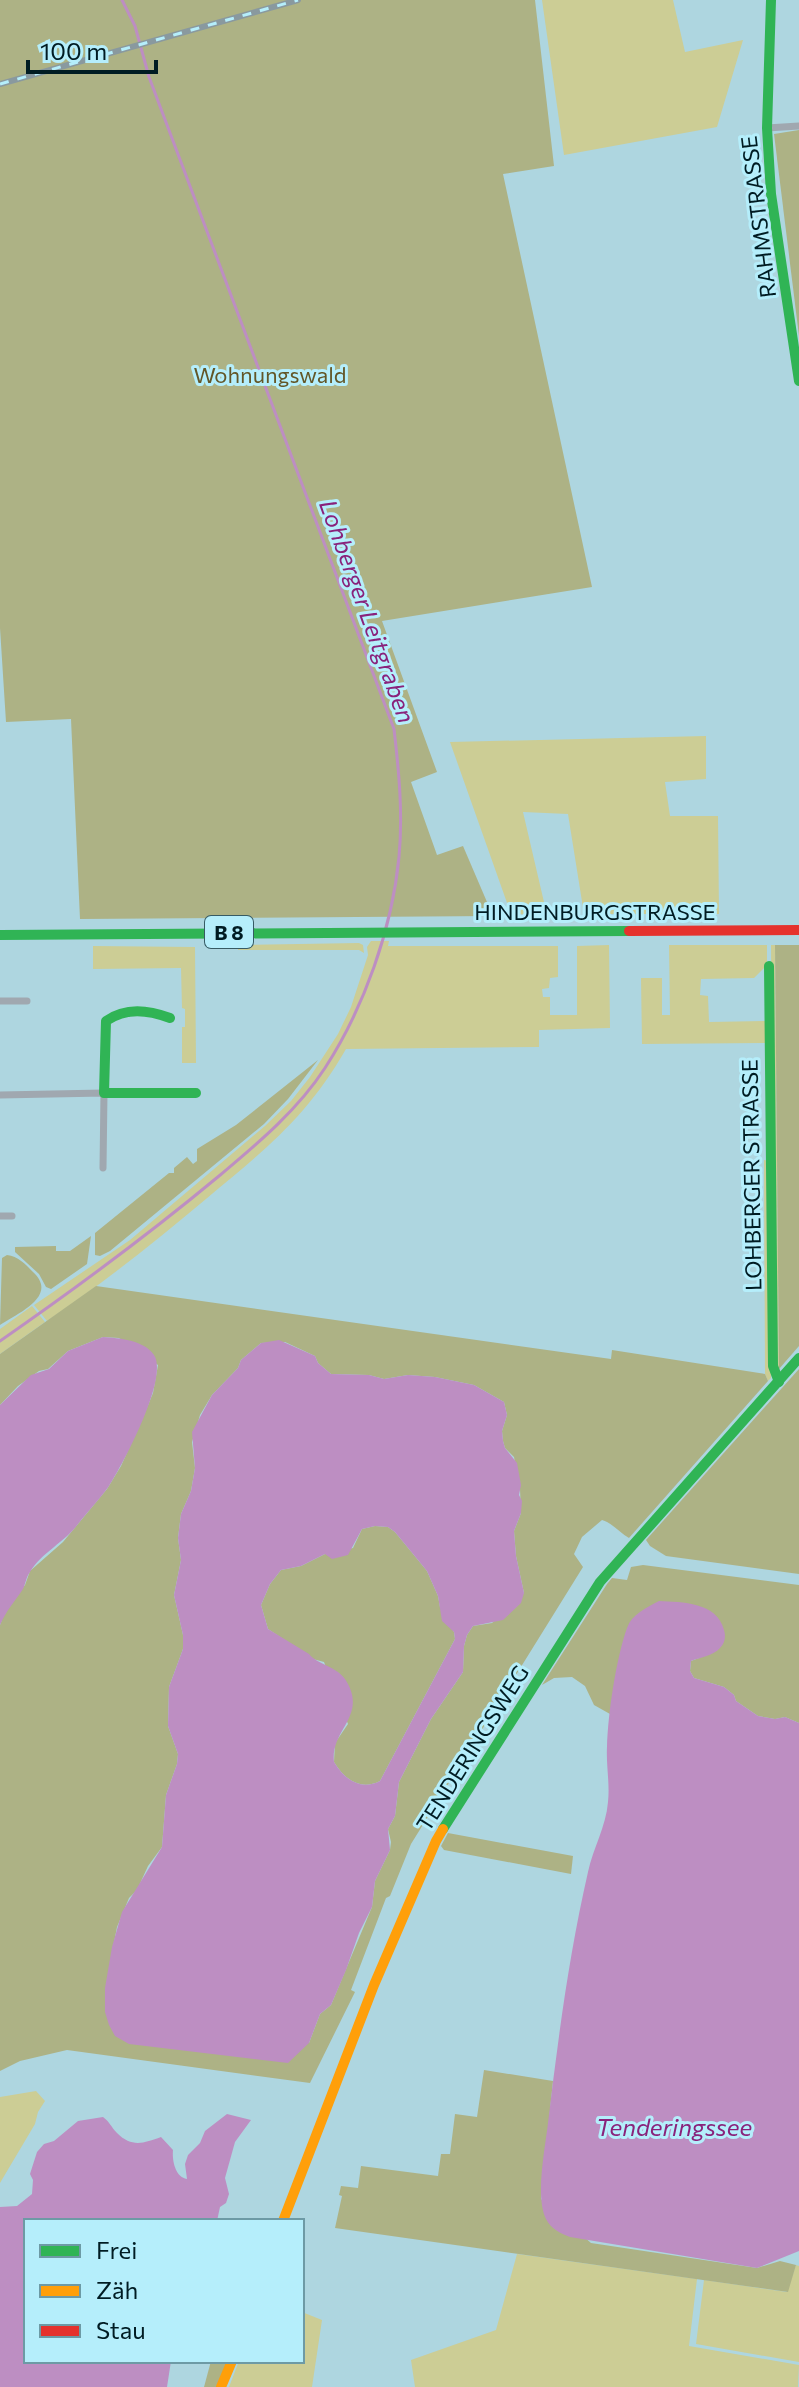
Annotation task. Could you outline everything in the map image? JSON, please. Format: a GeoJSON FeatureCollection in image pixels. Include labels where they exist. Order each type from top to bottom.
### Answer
{"type":"FeatureCollection","features":[{"type":"Feature","properties":{"kind":"street","name":"RAHMSTRASSE"},"geometry":{"type":"LineString","coordinates":[[771,0],[767,128],[771,194],[799,381]]}},
{"type":"Feature","properties":{"kind":"street"},"geometry":{"type":"LineString","coordinates":[[767,128],[799,126]]}},
{"type":"Feature","properties":{"kind":"street","name":"HINDENBURGSTRASSE"},"geometry":{"type":"LineString","coordinates":[[0,935],[799,930]]}},
{"type":"Feature","properties":{"kind":"street","name":"LOHBERGER STRASSE"},"geometry":{"type":"LineString","coordinates":[[769,966],[773,1366],[779,1382]]}},
{"type":"Feature","properties":{"kind":"street"},"geometry":{"type":"LineString","coordinates":[[0,1001],[27,1001]]}},
{"type":"Feature","properties":{"kind":"street"},"geometry":{"type":"LineString","coordinates":[[103,1168],[106,1021],[116,1012],[153,1011],[170,1018]]}},
{"type":"Feature","properties":{"kind":"street"},"geometry":{"type":"LineString","coordinates":[[0,1095],[196,1093]]}},
{"type":"Feature","properties":{"kind":"street"},"geometry":{"type":"LineString","coordinates":[[0,1216],[12,1216]]}},
{"type":"Feature","properties":{"kind":"street","name":"TENDERINGSWEG"},"geometry":{"type":"LineString","coordinates":[[284,2219],[374,1985],[436,1841],[600,1582],[799,1358]]}},
{"type":"Feature","properties":{"kind":"street"},"geometry":{"type":"LineString","coordinates":[[221,2387],[231,2363]]}},
{"type":"Feature","properties":{"kind":"green space","name":"Wohnungswald"},"geometry":{"type":"Polygon","coordinates":[[[0,0],[535,0],[554,166],[503,174],[592,587],[382,621],[437,772],[411,782],[437,855],[463,846],[493,916],[80,919],[71,719],[6,722],[0,628],[0,0]]]}},
{"type":"Feature","properties":{"kind":"green space"},"geometry":{"type":"Polygon","coordinates":[[[542,0],[673,0],[685,52],[743,40],[717,127],[564,155],[542,0]]]}},
{"type":"Feature","properties":{"kind":"green space"},"geometry":{"type":"Polygon","coordinates":[[[799,130],[799,336],[774,134],[799,130]]]}},
{"type":"Feature","properties":{"kind":"green space"},"geometry":{"type":"Polygon","coordinates":[[[706,736],[706,779],[665,782],[670,816],[718,816],[719,914],[584,914],[568,814],[523,812],[547,915],[511,914],[450,742],[706,736]]]}},
{"type":"Feature","properties":{"kind":"green space"},"geometry":{"type":"Polygon","coordinates":[[[371,941],[389,941],[388,946],[558,946],[558,977],[550,978],[549,988],[542,989],[543,997],[550,997],[550,1015],[577,1015],[577,946],[609,945],[610,1028],[539,1030],[539,1047],[346,1049],[316,1094],[266,1148],[148,1247],[47,1321],[34,1305],[130,1240],[291,1101],[338,1034],[351,1007],[371,941]]]}},
{"type":"Feature","properties":{"kind":"green space"},"geometry":{"type":"Polygon","coordinates":[[[239,945],[363,945],[364,953],[359,950],[238,950],[239,945]]]}},
{"type":"Feature","properties":{"kind":"green space"},"geometry":{"type":"Polygon","coordinates":[[[669,945],[767,945],[767,965],[754,978],[701,979],[700,995],[708,996],[709,1022],[767,1021],[768,1043],[642,1044],[641,978],[662,978],[662,1015],[670,1015],[669,945]]]}},
{"type":"Feature","properties":{"kind":"green space"},"geometry":{"type":"Polygon","coordinates":[[[771,945],[775,945],[779,1369],[774,1362],[771,945]]]}},
{"type":"Feature","properties":{"kind":"green space"},"geometry":{"type":"Polygon","coordinates":[[[775,945],[799,945],[799,1346],[779,1369],[775,945]]]}},
{"type":"Feature","properties":{"kind":"green space"},"geometry":{"type":"Polygon","coordinates":[[[93,946],[195,947],[196,1063],[182,1063],[185,1009],[182,1008],[181,968],[93,969],[93,946]]]}},
{"type":"Feature","properties":{"kind":"green space"},"geometry":{"type":"Polygon","coordinates":[[[318,1060],[264,1124],[110,1251],[95,1255],[95,1233],[169,1173],[174,1173],[174,1168],[187,1157],[193,1164],[197,1161],[197,1149],[236,1125],[318,1060]]]}},
{"type":"Feature","properties":{"kind":"green space"},"geometry":{"type":"Polygon","coordinates":[[[764,1160],[769,1161],[771,1378],[768,1381],[765,1374],[764,1160]]]}},
{"type":"Feature","properties":{"kind":"green space"},"geometry":{"type":"Polygon","coordinates":[[[91,1236],[87,1264],[51,1289],[15,1252],[15,1247],[56,1246],[56,1251],[70,1251],[91,1236]]]}},
{"type":"Feature","properties":{"kind":"green space"},"geometry":{"type":"Polygon","coordinates":[[[7,1255],[27,1266],[40,1281],[41,1289],[33,1303],[0,1325],[2,1258],[7,1255]]]}},
{"type":"Feature","properties":{"kind":"green space"},"geometry":{"type":"Polygon","coordinates":[[[96,1286],[611,1359],[612,1350],[765,1374],[768,1381],[629,1538],[602,1520],[582,1537],[574,1554],[583,1567],[411,1844],[390,1896],[386,1898],[351,1990],[355,1992],[310,2083],[67,2050],[20,2061],[0,2071],[0,1625],[5,1611],[25,1585],[30,1571],[63,1542],[107,1489],[121,1466],[153,1393],[158,1365],[119,1338],[103,1337],[68,1351],[48,1369],[39,1371],[18,1386],[0,1405],[0,1354],[96,1286]],[[285,1342],[261,1343],[241,1360],[200,1415],[192,1442],[195,1468],[191,1491],[181,1514],[178,1538],[181,1560],[174,1595],[183,1649],[169,1687],[168,1726],[178,1754],[177,1764],[166,1795],[162,1847],[129,1898],[117,1927],[112,1953],[309,2043],[320,2014],[331,2005],[372,1907],[375,1881],[390,1850],[388,1829],[395,1816],[399,1782],[431,1719],[463,1672],[467,1635],[473,1626],[492,1623],[524,1593],[514,1531],[521,1513],[520,1489],[514,1457],[503,1441],[502,1431],[507,1415],[504,1402],[474,1385],[435,1377],[408,1375],[384,1379],[369,1375],[331,1374],[318,1363],[315,1356],[285,1342]]]}},
{"type":"Feature","properties":{"kind":"green space"},"geometry":{"type":"Polygon","coordinates":[[[32,1306],[45,1322],[0,1354],[0,1329],[32,1306]]]}},
{"type":"Feature","properties":{"kind":"green space"},"geometry":{"type":"Polygon","coordinates":[[[799,1369],[799,1574],[666,1556],[650,1546],[646,1540],[799,1369]]]}},
{"type":"Feature","properties":{"kind":"green space"},"geometry":{"type":"Polygon","coordinates":[[[388,1527],[395,1532],[427,1571],[455,1639],[380,1781],[366,1785],[353,1782],[334,1762],[335,1743],[348,1724],[324,1662],[313,1659],[268,1629],[261,1605],[270,1584],[281,1570],[301,1566],[325,1554],[353,1548],[362,1529],[388,1527]]]}},
{"type":"Feature","properties":{"kind":"green space"},"geometry":{"type":"Polygon","coordinates":[[[643,1565],[799,1585],[799,1723],[785,1717],[758,1716],[736,1701],[724,1687],[694,1678],[690,1671],[691,1661],[699,1658],[621,1652],[610,1714],[594,1705],[585,1686],[572,1677],[554,1678],[542,1685],[612,1578],[627,1580],[631,1567],[643,1565]]]}},
{"type":"Feature","properties":{"kind":"green space"},"geometry":{"type":"Polygon","coordinates":[[[448,1833],[573,1856],[571,1874],[444,1850],[441,1846],[448,1833]]]}},
{"type":"Feature","properties":{"kind":"green space"},"geometry":{"type":"Polygon","coordinates":[[[484,2070],[553,2081],[541,2199],[591,2243],[757,2268],[780,2261],[796,2265],[788,2292],[335,2228],[342,2196],[339,2195],[341,2186],[358,2188],[361,2166],[438,2176],[441,2154],[450,2154],[455,2114],[477,2117],[484,2070]]]}},
{"type":"Feature","properties":{"kind":"green space"},"geometry":{"type":"Polygon","coordinates":[[[36,2091],[45,2101],[0,2183],[0,2097],[36,2091]]]}},
{"type":"Feature","properties":{"kind":"green space"},"geometry":{"type":"Polygon","coordinates":[[[517,2254],[697,2279],[689,2346],[799,2365],[798,2387],[415,2387],[411,2360],[496,2330],[517,2254]]]}},
{"type":"Feature","properties":{"kind":"green space"},"geometry":{"type":"Polygon","coordinates":[[[796,2265],[799,2266],[799,2362],[696,2344],[704,2280],[787,2292],[796,2265]]]}},
{"type":"Feature","properties":{"kind":"green space"},"geometry":{"type":"Polygon","coordinates":[[[304,2313],[322,2320],[312,2387],[229,2387],[238,2363],[304,2363],[304,2313]]]}},
{"type":"Feature","properties":{"kind":"green space"},"geometry":{"type":"Polygon","coordinates":[[[210,2363],[227,2363],[218,2387],[204,2387],[210,2363]]]}},
{"type":"Feature","properties":{"kind":"water"},"geometry":{"type":"Polygon","coordinates":[[[103,1337],[138,1343],[154,1355],[157,1366],[150,1401],[109,1486],[73,1530],[35,1565],[0,1625],[0,1405],[31,1375],[49,1369],[68,1351],[103,1337]]]}},
{"type":"Feature","properties":{"kind":"water"},"geometry":{"type":"Polygon","coordinates":[[[279,1340],[315,1356],[318,1363],[331,1374],[369,1375],[384,1379],[408,1375],[435,1377],[474,1385],[504,1402],[507,1415],[502,1431],[503,1441],[517,1463],[522,1501],[514,1531],[524,1593],[521,1603],[503,1620],[473,1626],[467,1635],[463,1672],[431,1719],[399,1782],[395,1816],[388,1829],[390,1850],[375,1881],[372,1907],[346,1970],[331,2005],[320,2014],[309,2043],[288,2063],[129,2044],[115,2036],[105,2012],[105,1988],[122,1912],[162,1847],[166,1795],[177,1764],[178,1754],[168,1726],[169,1687],[183,1649],[174,1595],[181,1560],[178,1538],[181,1514],[191,1491],[195,1468],[192,1432],[212,1395],[238,1368],[241,1360],[261,1343],[279,1340]],[[388,1527],[362,1529],[348,1555],[332,1559],[325,1554],[301,1566],[281,1570],[270,1584],[261,1605],[268,1629],[345,1679],[353,1703],[337,1740],[334,1762],[353,1782],[366,1785],[380,1781],[455,1639],[454,1632],[442,1621],[438,1596],[427,1571],[388,1527]]]}},
{"type":"Feature","properties":{"kind":"water","name":"Tenderingssee"},"geometry":{"type":"Polygon","coordinates":[[[659,1601],[698,1605],[720,1621],[725,1635],[723,1644],[714,1653],[691,1661],[690,1671],[694,1678],[724,1687],[736,1701],[758,1716],[785,1717],[799,1723],[799,2251],[757,2268],[570,2237],[550,2225],[541,2198],[543,2159],[570,1966],[588,1872],[607,1811],[608,1733],[616,1670],[629,1623],[659,1601]]]}},
{"type":"Feature","properties":{"kind":"water"},"geometry":{"type":"Polygon","coordinates":[[[227,2114],[251,2120],[235,2142],[225,2178],[229,2194],[226,2203],[220,2207],[217,2219],[24,2219],[24,2363],[171,2363],[167,2387],[0,2387],[0,2207],[17,2206],[32,2194],[30,2174],[37,2152],[78,2121],[103,2117],[128,2141],[144,2142],[161,2137],[173,2150],[177,2172],[187,2179],[185,2164],[188,2155],[200,2143],[205,2131],[227,2114]]]}},
{"type":"Feature","properties":{"kind":"waterway","name":"Lohberger Leitgraben"},"geometry":{"type":"LineString","coordinates":[[0,1341],[192,1198],[262,1139],[302,1099],[339,1045],[364,994],[383,940],[399,857],[400,793],[394,729],[149,77],[135,26],[122,0]]}},
{"type":"Feature","properties":{"kind":"railway"},"geometry":{"type":"LineString","coordinates":[[0,84],[298,0]]}},
{"type":"Feature","properties":{"kind":"traffic: fast"},"geometry":{"type":"LineString","coordinates":[[771,0],[767,128],[771,194],[799,381]]}},
{"type":"Feature","properties":{"kind":"traffic: fast"},"geometry":{"type":"LineString","coordinates":[[0,935],[629,931]]}},
{"type":"Feature","properties":{"kind":"traffic: fast"},"geometry":{"type":"LineString","coordinates":[[769,966],[773,1366],[779,1382]]}},
{"type":"Feature","properties":{"kind":"traffic: fast"},"geometry":{"type":"LineString","coordinates":[[170,1018],[137,1011],[106,1021],[104,1093],[196,1093]]}},
{"type":"Feature","properties":{"kind":"traffic: fast"},"geometry":{"type":"LineString","coordinates":[[443,1829],[600,1582],[799,1358]]}},
{"type":"Feature","properties":{"kind":"traffic: slow"},"geometry":{"type":"LineString","coordinates":[[284,2219],[374,1985],[443,1829]]}},
{"type":"Feature","properties":{"kind":"traffic: slow"},"geometry":{"type":"LineString","coordinates":[[221,2387],[231,2363]]}},
{"type":"Feature","properties":{"kind":"traffic: jam"},"geometry":{"type":"LineString","coordinates":[[629,931],[799,930]]}}]}
